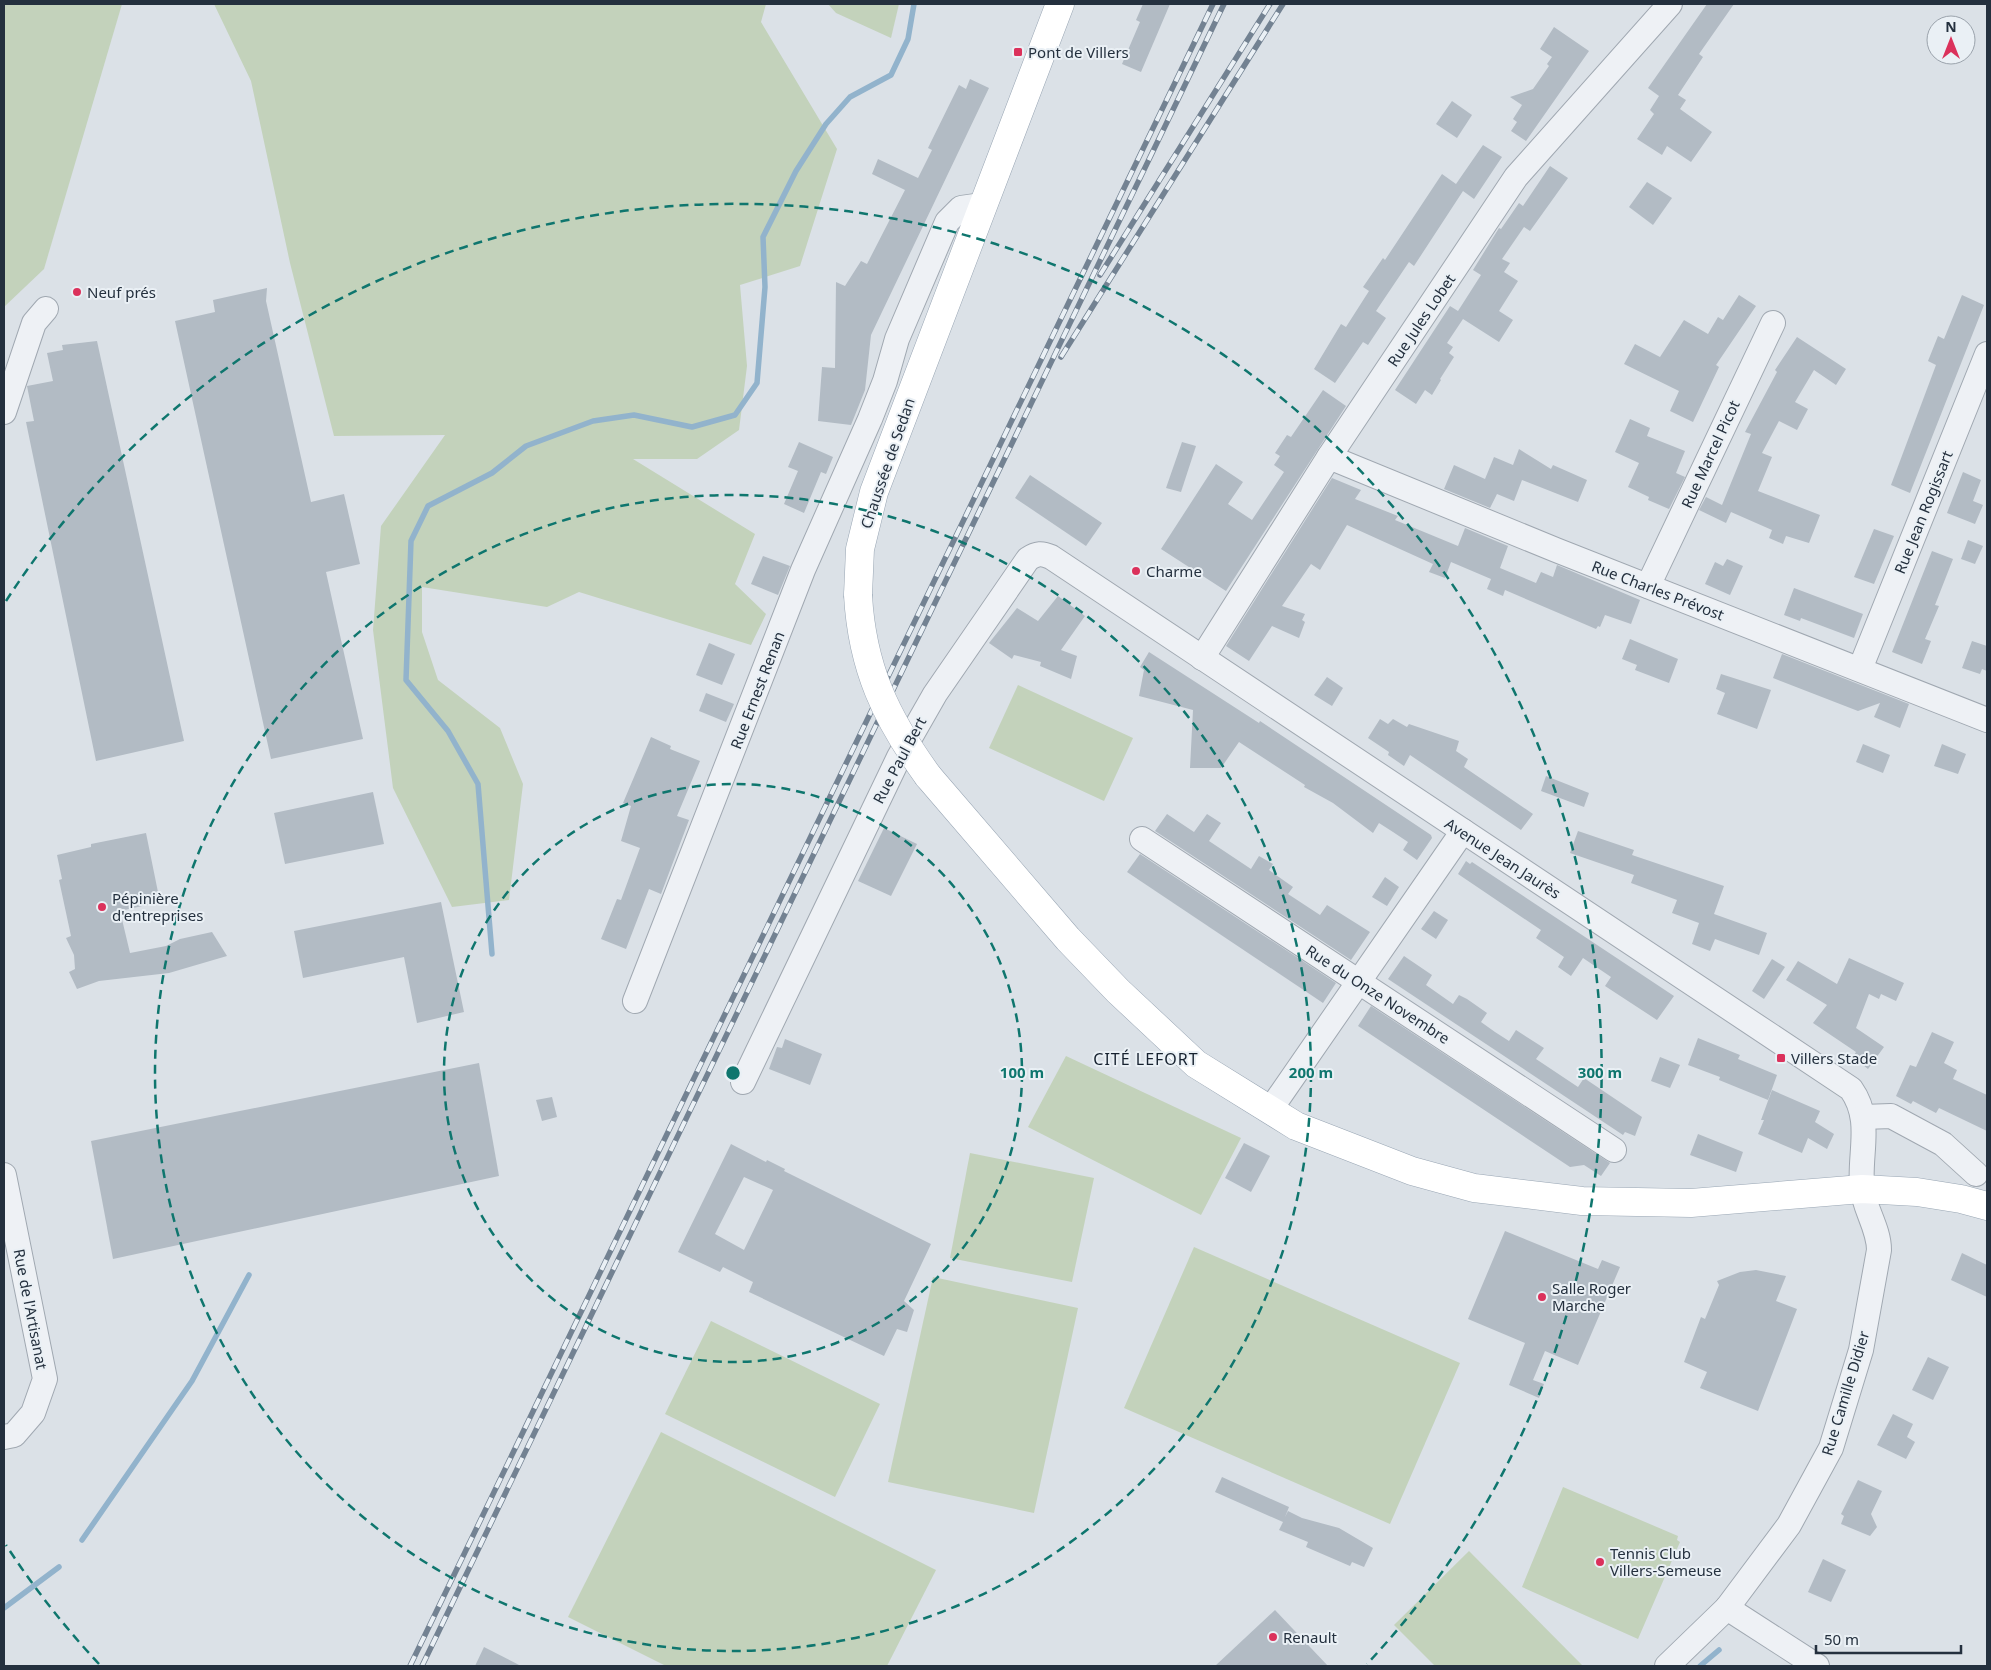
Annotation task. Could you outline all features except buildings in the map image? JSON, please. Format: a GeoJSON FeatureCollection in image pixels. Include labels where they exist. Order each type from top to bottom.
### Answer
{"type":"FeatureCollection","features":[{"type":"Feature","properties":{"kind":"main road","name":"Chaussée de Sedan"},"geometry":{"type":"LineString","coordinates":[[1060,4],[982,205],[872,499],[860,549],[858,595],[863,643],[877,691],[903,742],[928,776],[1068,939],[1118,991],[1196,1064],[1296,1126],[1412,1171],[1474,1188],[1582,1201],[1691,1203],[1862,1189]]}},
{"type":"Feature","properties":{"kind":"main road"},"geometry":{"type":"LineString","coordinates":[[1862,1189],[1917,1192],[1987,1206]]}},
{"type":"Feature","properties":{"kind":"street","name":"Rue Jules Lobet"},"geometry":{"type":"LineString","coordinates":[[1202,658],[1330,457],[1516,177],[1670,4]]}},
{"type":"Feature","properties":{"kind":"street","name":"Chaussée de Sedan"},"geometry":{"type":"LineString","coordinates":[[885,380],[904,323],[946,222],[961,208],[982,205]]}},
{"type":"Feature","properties":{"kind":"street"},"geometry":{"type":"LineString","coordinates":[[4,412],[34,323],[46,309]]}},
{"type":"Feature","properties":{"kind":"street","name":"Rue Marcel Picot"},"geometry":{"type":"LineString","coordinates":[[1648,586],[1773,323]]}},
{"type":"Feature","properties":{"kind":"street","name":"Rue Jean Rogissart"},"geometry":{"type":"LineString","coordinates":[[1860,670],[1987,354]]}},
{"type":"Feature","properties":{"kind":"street","name":"Rue Ernest Renan"},"geometry":{"type":"LineString","coordinates":[[635,1001],[803,570],[885,380]]}},
{"type":"Feature","properties":{"kind":"street","name":"Rue Charles Prévost"},"geometry":{"type":"LineString","coordinates":[[1330,457],[1648,586],[1987,720]]}},
{"type":"Feature","properties":{"kind":"street","name":"Rue Paul Bert"},"geometry":{"type":"LineString","coordinates":[[743,1082],[903,748],[935,694],[1028,559],[1034,555],[1044,554],[1051,557],[1130,609]]}},
{"type":"Feature","properties":{"kind":"street","name":"Avenue Jean Jaurès"},"geometry":{"type":"LineString","coordinates":[[1130,609],[1851,1090],[1860,1102],[1863,1117],[1862,1189]]}},
{"type":"Feature","properties":{"kind":"street"},"geometry":{"type":"LineString","coordinates":[[1270,1110],[1463,831]]}},
{"type":"Feature","properties":{"kind":"street","name":"Rue du Onze Novembre"},"geometry":{"type":"LineString","coordinates":[[1142,839],[1614,1150]]}},
{"type":"Feature","properties":{"kind":"street"},"geometry":{"type":"LineString","coordinates":[[1863,1117],[1891,1116],[1942,1144],[1976,1174]]}},
{"type":"Feature","properties":{"kind":"street","name":"Rue de l'Artisanat"},"geometry":{"type":"LineString","coordinates":[[4,1175],[45,1379],[33,1413],[14,1435],[4,1437]]}},
{"type":"Feature","properties":{"kind":"street","name":"Rue Camille Didier"},"geometry":{"type":"LineString","coordinates":[[1667,1666],[1727,1608],[1789,1525],[1831,1448],[1861,1350],[1880,1250],[1879,1237],[1862,1189]]}},
{"type":"Feature","properties":{"kind":"street"},"geometry":{"type":"LineString","coordinates":[[1727,1608],[1817,1666]]}},
{"type":"Feature","properties":{"kind":"green space"},"geometry":{"type":"Polygon","coordinates":[[[4,4],[122,4],[44,269],[4,307],[4,4]]]}},
{"type":"Feature","properties":{"kind":"green space"},"geometry":{"type":"Polygon","coordinates":[[[214,4],[766,4],[761,22],[837,149],[800,266],[740,285],[747,366],[739,430],[697,459],[633,459],[755,534],[735,584],[766,614],[751,645],[579,592],[547,607],[422,587],[422,632],[438,680],[500,728],[523,784],[509,900],[452,907],[393,788],[373,630],[381,526],[445,435],[334,436],[290,263],[251,81],[214,4]]]}},
{"type":"Feature","properties":{"kind":"green space"},"geometry":{"type":"Polygon","coordinates":[[[828,4],[899,4],[891,38],[836,13],[828,4]]]}},
{"type":"Feature","properties":{"kind":"green space"},"geometry":{"type":"Polygon","coordinates":[[[1018,685],[1133,738],[1104,801],[989,748],[1018,685]]]}},
{"type":"Feature","properties":{"kind":"green space"},"geometry":{"type":"Polygon","coordinates":[[[1066,1056],[1241,1138],[1201,1215],[1028,1127],[1066,1056]]]}},
{"type":"Feature","properties":{"kind":"green space"},"geometry":{"type":"Polygon","coordinates":[[[970,1153],[1094,1178],[1072,1282],[950,1258],[970,1153]]]}},
{"type":"Feature","properties":{"kind":"green space"},"geometry":{"type":"Polygon","coordinates":[[[1194,1247],[1460,1363],[1390,1524],[1124,1408],[1194,1247]]]}},
{"type":"Feature","properties":{"kind":"green space"},"geometry":{"type":"Polygon","coordinates":[[[933,1277],[1078,1308],[1034,1513],[888,1482],[933,1277]]]}},
{"type":"Feature","properties":{"kind":"green space"},"geometry":{"type":"Polygon","coordinates":[[[711,1321],[880,1404],[835,1497],[665,1414],[711,1321]]]}},
{"type":"Feature","properties":{"kind":"green space"},"geometry":{"type":"Polygon","coordinates":[[[661,1432],[936,1570],[887,1666],[666,1666],[568,1617],[661,1432]]]}},
{"type":"Feature","properties":{"kind":"green space","name":"Tennis Club Villers-Semeuse"},"geometry":{"type":"Polygon","coordinates":[[[1563,1487],[1678,1536],[1677,1540],[1680,1542],[1638,1639],[1522,1587],[1563,1487]]]}},
{"type":"Feature","properties":{"kind":"green space"},"geometry":{"type":"Polygon","coordinates":[[[1469,1551],[1583,1666],[1435,1666],[1394,1625],[1469,1551]]]}},
{"type":"Feature","properties":{"kind":"waterway"},"geometry":{"type":"LineString","coordinates":[[492,954],[478,784],[448,731],[406,680],[411,541],[428,506],[492,473],[526,446],[593,421],[634,415],[692,427],[735,415],[757,383],[765,287],[763,237],[796,171],[826,124],[850,97],[891,75],[908,39],[914,4]]}},
{"type":"Feature","properties":{"kind":"waterway"},"geometry":{"type":"LineString","coordinates":[[82,1540],[192,1381],[249,1275]]}},
{"type":"Feature","properties":{"kind":"waterway"},"geometry":{"type":"LineString","coordinates":[[4,1608],[59,1567]]}},
{"type":"Feature","properties":{"kind":"waterway"},"geometry":{"type":"LineString","coordinates":[[1700,1666],[1719,1650]]}},
{"type":"Feature","properties":{"kind":"railway"},"geometry":{"type":"LineString","coordinates":[[410,1666],[1213,4]]}},
{"type":"Feature","properties":{"kind":"railway"},"geometry":{"type":"LineString","coordinates":[[422,1666],[1224,4]]}},
{"type":"Feature","properties":{"kind":"railway"},"geometry":{"type":"LineString","coordinates":[[1100,275],[1270,4]]}},
{"type":"Feature","properties":{"kind":"railway"},"geometry":{"type":"LineString","coordinates":[[1061,357],[1283,4]]}},
{"type":"Feature","properties":{"kind":"place","name":"Pont de Villers"},"geometry":{"type":"Point","coordinates":[1018,52]}},
{"type":"Feature","properties":{"kind":"place","name":"Neuf prés"},"geometry":{"type":"Point","coordinates":[77,292]}},
{"type":"Feature","properties":{"kind":"place","name":"Charme"},"geometry":{"type":"Point","coordinates":[1136,571]}},
{"type":"Feature","properties":{"kind":"place","name":"Pépinière d'entreprises"},"geometry":{"type":"Point","coordinates":[102,907]}},
{"type":"Feature","properties":{"kind":"place","name":"Villers Stade"},"geometry":{"type":"Point","coordinates":[1781,1058]}},
{"type":"Feature","properties":{"kind":"place","name":"Salle Roger Marche"},"geometry":{"type":"Point","coordinates":[1542,1297]}},
{"type":"Feature","properties":{"kind":"place","name":"Tennis Club Villers-Semeuse"},"geometry":{"type":"Point","coordinates":[1600,1562]}},
{"type":"Feature","properties":{"kind":"place","name":"Renault"},"geometry":{"type":"Point","coordinates":[1273,1637]}},
{"type":"Feature","properties":{"kind":"district","name":"CITÉ LEFORT"},"geometry":{"type":"Point","coordinates":[1146,1059]}}]}
